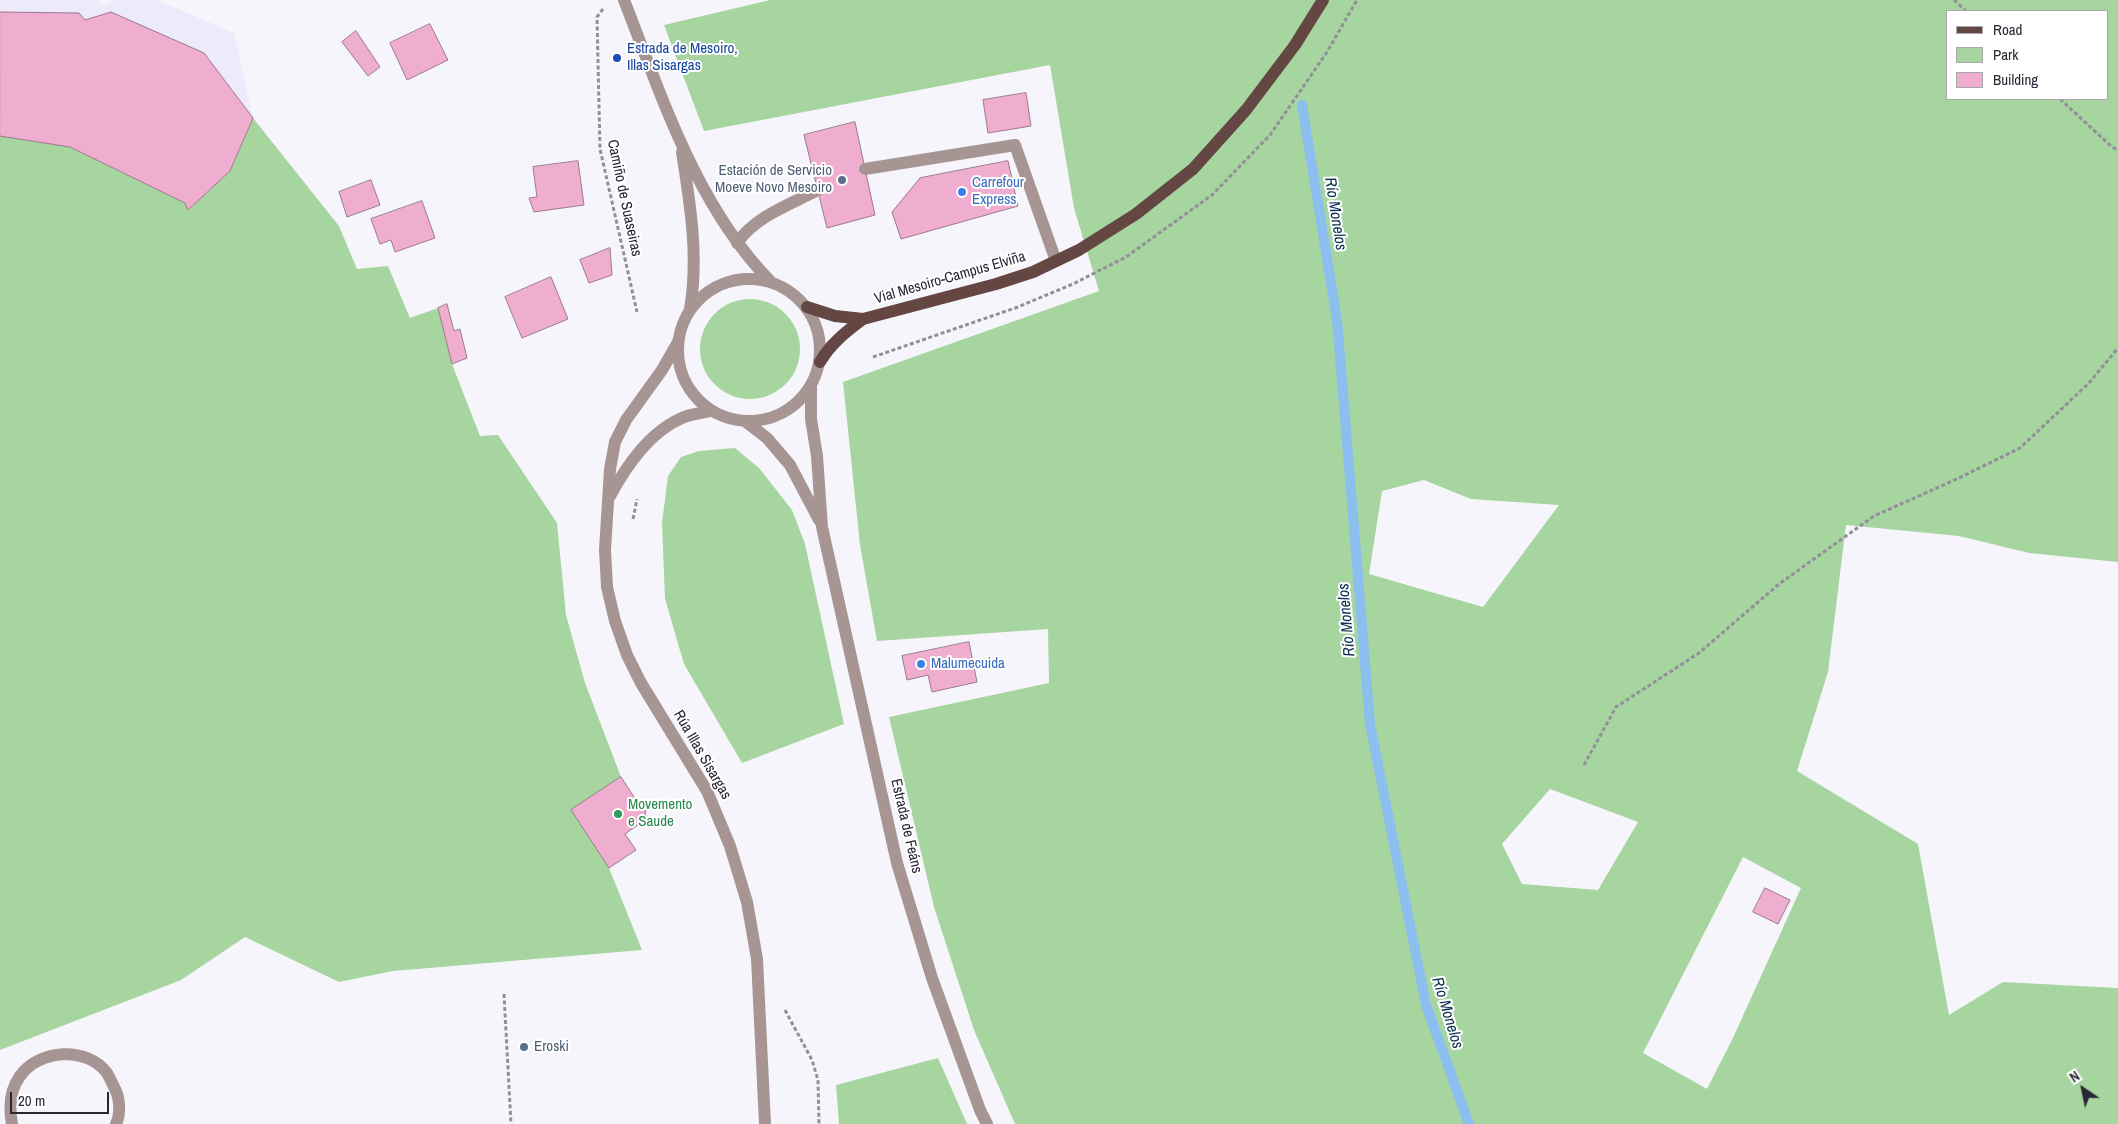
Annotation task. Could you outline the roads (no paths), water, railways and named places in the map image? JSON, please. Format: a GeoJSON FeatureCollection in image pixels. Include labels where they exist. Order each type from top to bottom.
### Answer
{"type":"FeatureCollection","features":[{"type":"Feature","properties":{"kind":"main road","name":"Vial Mesoiro-Campus Elviña"},"geometry":{"type":"LineString","coordinates":[[807,307],[835,316],[863,319],[996,284],[1033,272],[1109,233],[1192,169],[1246,110],[1295,45],[1323,0]]}},
{"type":"Feature","properties":{"kind":"main road","name":"Vial Mesoiro-Campus Elviña"},"geometry":{"type":"LineString","coordinates":[[820,362],[829,348],[845,332],[863,319]]}},
{"type":"Feature","properties":{"kind":"street"},"geometry":{"type":"LineString","coordinates":[[624,0],[680,140],[715,208],[737,243],[770,281]]}},
{"type":"Feature","properties":{"kind":"street"},"geometry":{"type":"LineString","coordinates":[[680,140],[691,212],[693,271],[689,311]]}},
{"type":"Feature","properties":{"kind":"street"},"geometry":{"type":"LineString","coordinates":[[866,169],[1015,145],[1056,260]]}},
{"type":"Feature","properties":{"kind":"street"},"geometry":{"type":"LineString","coordinates":[[737,243],[756,221],[818,190]]}},
{"type":"Feature","properties":{"kind":"street","name":"Estrada de Feáns"},"geometry":{"type":"LineString","coordinates":[[751,278],[770,281],[796,295],[807,307],[819,332],[820,362],[810,386],[799,402],[783,413],[765,420],[746,422],[722,416],[711,411],[698,400],[688,388],[681,374],[678,342],[683,322],[700,298],[715,287],[733,280],[751,278]]}},
{"type":"Feature","properties":{"kind":"street","name":"Rúa Illas Sisargas"},"geometry":{"type":"LineString","coordinates":[[678,342],[662,370],[626,420],[615,442],[610,469],[605,550],[607,587],[614,621],[640,683],[707,791],[730,846],[746,902],[757,959],[765,1124]]}},
{"type":"Feature","properties":{"kind":"street","name":"Estrada de Feáns"},"geometry":{"type":"LineString","coordinates":[[810,386],[811,419],[817,456],[822,527],[897,863],[932,978],[980,1110],[987,1124]]}},
{"type":"Feature","properties":{"kind":"street","name":"Rúa Illas Sisargas"},"geometry":{"type":"LineString","coordinates":[[609,498],[623,472],[649,440],[684,418],[711,411]]}},
{"type":"Feature","properties":{"kind":"street","name":"Estrada de Feáns"},"geometry":{"type":"LineString","coordinates":[[746,422],[767,438],[790,465],[822,527]]}},
{"type":"Feature","properties":{"kind":"street"},"geometry":{"type":"LineString","coordinates":[[12,1123],[11,1098],[20,1076],[39,1060],[62,1053],[86,1058],[106,1072],[118,1094],[119,1118],[116,1124]]}},
{"type":"Feature","properties":{"kind":"street"},"geometry":{"type":"LineString","coordinates":[[0,1116],[12,1123]]}},
{"type":"Feature","properties":{"kind":"waterway","name":"Río Monelos"},"geometry":{"type":"LineString","coordinates":[[1302,105],[1337,320],[1370,724],[1426,1005],[1469,1124]]}},
{"type":"Feature","properties":{"kind":"place","name":"Estrada de Mesoiro, Illas Sisargas"},"geometry":{"type":"Point","coordinates":[617,58]}},
{"type":"Feature","properties":{"kind":"place","name":"Estación de Servicio Moeve Novo Mesoiro"},"geometry":{"type":"Point","coordinates":[842,180]}},
{"type":"Feature","properties":{"kind":"place","name":"Carrefour Express"},"geometry":{"type":"Point","coordinates":[962,192]}},
{"type":"Feature","properties":{"kind":"place","name":"Malumecuida"},"geometry":{"type":"Point","coordinates":[921,664]}},
{"type":"Feature","properties":{"kind":"place","name":"Movemento e Saude"},"geometry":{"type":"Point","coordinates":[618,814]}},
{"type":"Feature","properties":{"kind":"place","name":"Eroski"},"geometry":{"type":"Point","coordinates":[524,1047]}}]}
